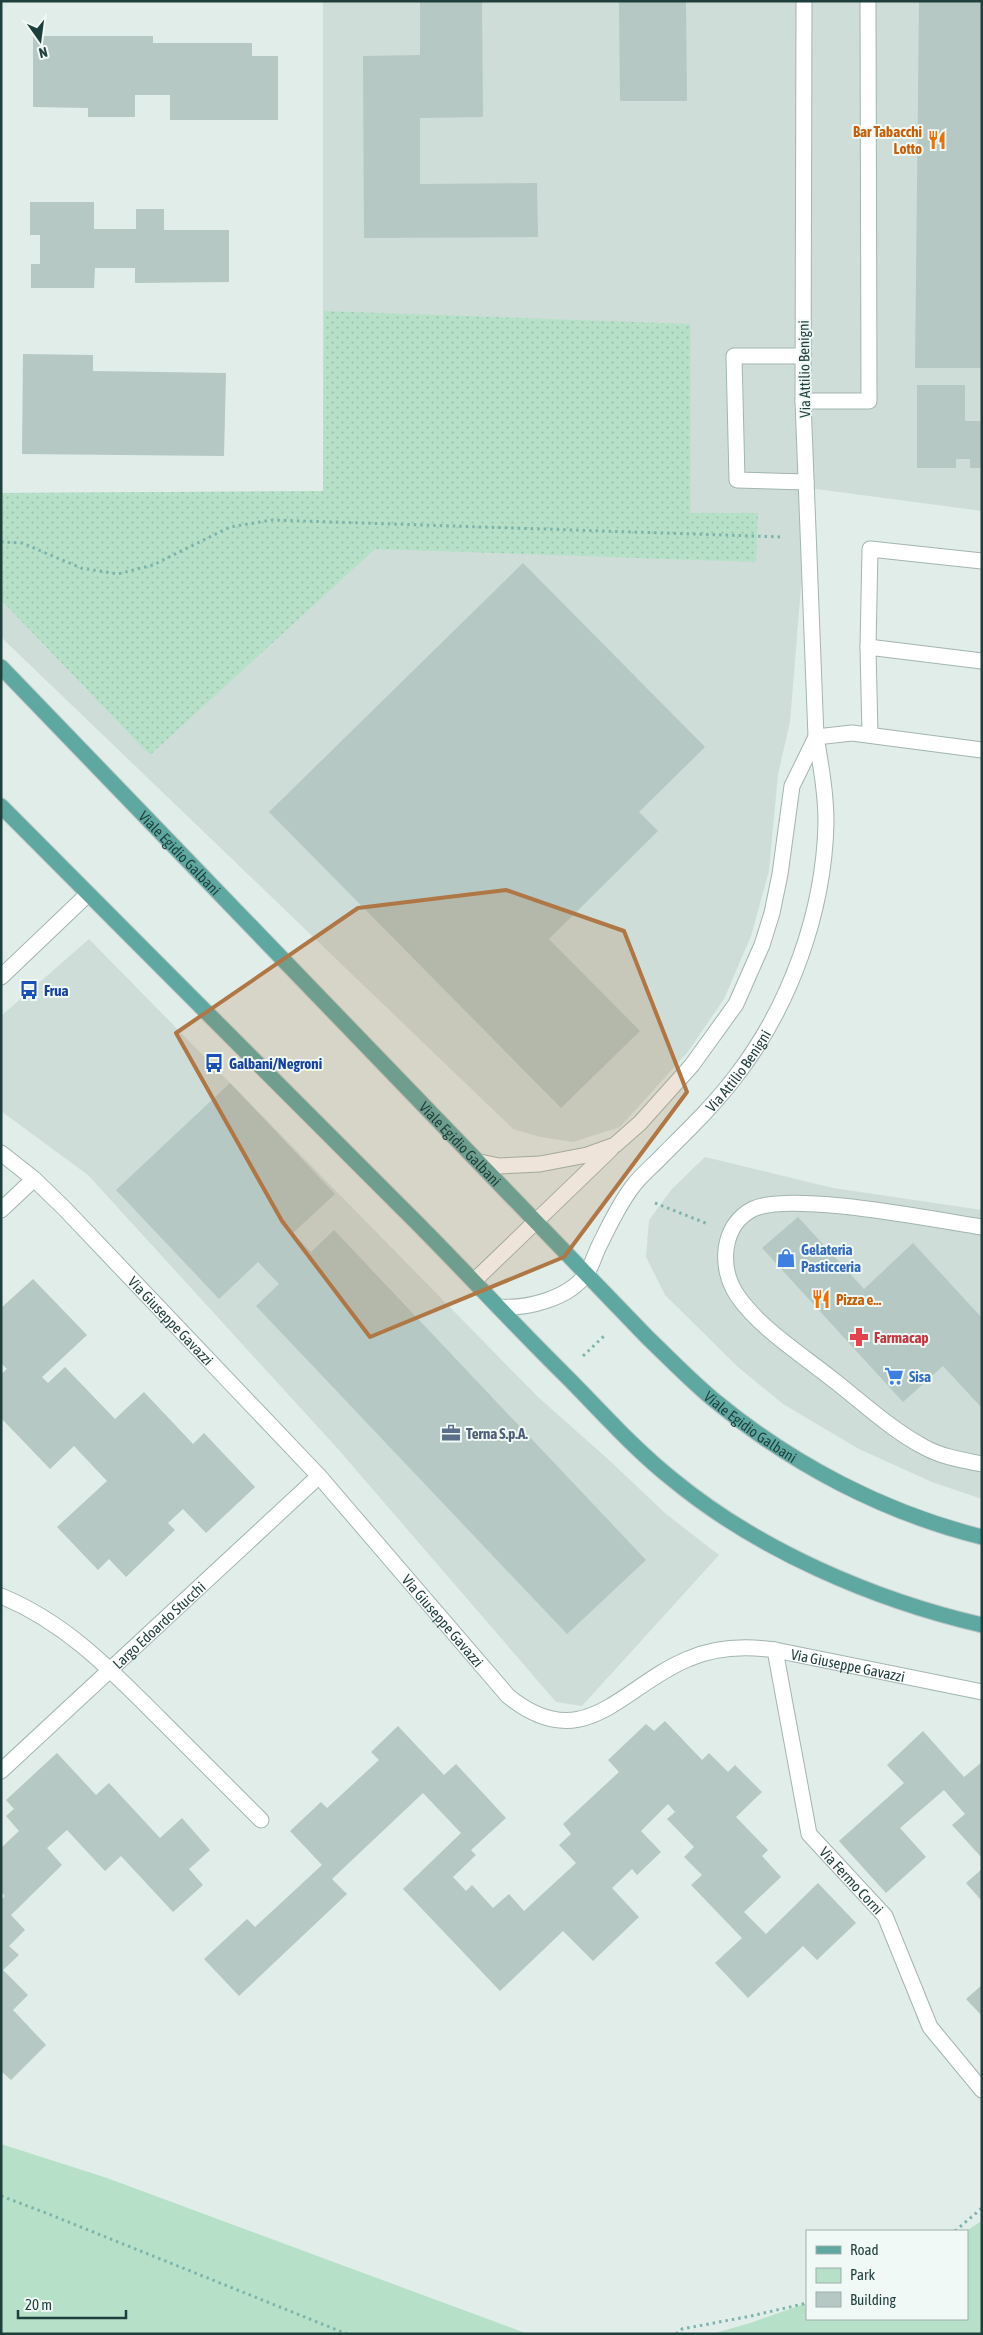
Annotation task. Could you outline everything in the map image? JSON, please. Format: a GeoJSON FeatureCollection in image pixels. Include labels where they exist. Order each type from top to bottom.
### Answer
{"type":"FeatureCollection","features":[{"type":"Feature","properties":{"kind":"main road","name":"Viale Egidio Galbani"},"geometry":{"type":"LineString","coordinates":[[1,667],[587,1274],[714,1400],[765,1438],[831,1478],[867,1496],[930,1522],[982,1537]]}},
{"type":"Feature","properties":{"kind":"main road"},"geometry":{"type":"LineString","coordinates":[[1,806],[651,1461],[704,1503],[770,1544],[803,1561],[892,1598],[936,1613],[982,1625]]}},
{"type":"Feature","properties":{"kind":"street","name":"Via Attilio Benigni"},"geometry":{"type":"LineString","coordinates":[[498,1307],[524,1307],[544,1302],[587,1274],[605,1234],[631,1189],[704,1115],[737,1075],[768,1028],[785,996],[816,906],[826,824],[824,782],[816,737],[803,401],[804,1]]}},
{"type":"Feature","properties":{"kind":"street"},"geometry":{"type":"LineString","coordinates":[[803,401],[869,401],[868,1]]}},
{"type":"Feature","properties":{"kind":"street"},"geometry":{"type":"LineString","coordinates":[[803,356],[734,356],[737,480],[806,482]]}},
{"type":"Feature","properties":{"kind":"street"},"geometry":{"type":"LineString","coordinates":[[870,735],[868,647],[870,549],[982,560]]}},
{"type":"Feature","properties":{"kind":"street"},"geometry":{"type":"LineString","coordinates":[[868,647],[982,661]]}},
{"type":"Feature","properties":{"kind":"street"},"geometry":{"type":"LineString","coordinates":[[816,737],[852,733],[982,750]]}},
{"type":"Feature","properties":{"kind":"street","name":"Via Attilio Benigni"},"geometry":{"type":"LineString","coordinates":[[480,1162],[499,1166],[540,1164],[587,1155],[615,1145],[640,1123],[692,1065],[717,1033],[747,982],[762,945],[772,912],[792,786],[816,737]]}},
{"type":"Feature","properties":{"kind":"street"},"geometry":{"type":"LineString","coordinates":[[1,977],[88,894]]}},
{"type":"Feature","properties":{"kind":"street"},"geometry":{"type":"LineString","coordinates":[[474,1281],[535,1220],[615,1145]]}},
{"type":"Feature","properties":{"kind":"street","name":"Via Giuseppe Gavazzi"},"geometry":{"type":"LineString","coordinates":[[1,1153],[34,1179],[64,1208],[320,1476],[508,1696],[526,1709],[543,1717],[568,1720],[583,1718],[600,1712],[678,1663],[702,1654],[742,1647],[775,1650],[982,1692]]}},
{"type":"Feature","properties":{"kind":"street"},"geometry":{"type":"LineString","coordinates":[[1,1210],[34,1179]]}},
{"type":"Feature","properties":{"kind":"street"},"geometry":{"type":"LineString","coordinates":[[982,1227],[851,1208],[785,1203],[752,1209],[740,1220],[725,1246],[724,1262],[735,1293],[756,1318],[909,1439],[940,1454],[982,1464]]}},
{"type":"Feature","properties":{"kind":"street","name":"Largo Edoardo Stucchi"},"geometry":{"type":"LineString","coordinates":[[261,1820],[110,1669],[320,1476]]}},
{"type":"Feature","properties":{"kind":"street"},"geometry":{"type":"LineString","coordinates":[[1,1596],[38,1613],[79,1642],[110,1669],[1,1771]]}},
{"type":"Feature","properties":{"kind":"street","name":"Via Fermo Corni"},"geometry":{"type":"LineString","coordinates":[[775,1650],[809,1834],[885,1916],[930,2027],[982,2090]]}},
{"type":"Feature","properties":{"kind":"path"},"geometry":{"type":"LineString","coordinates":[[1,542],[22,543],[81,568],[118,574],[153,565],[230,527],[272,520],[808,538]]}},
{"type":"Feature","properties":{"kind":"path"},"geometry":{"type":"LineString","coordinates":[[655,1204],[732,1233]]}},
{"type":"Feature","properties":{"kind":"path"},"geometry":{"type":"LineString","coordinates":[[583,1356],[605,1335]]}},
{"type":"Feature","properties":{"kind":"path"},"geometry":{"type":"LineString","coordinates":[[1,2196],[56,2216],[346,2334]]}},
{"type":"Feature","properties":{"kind":"path"},"geometry":{"type":"LineString","coordinates":[[956,2230],[982,2208]]}},
{"type":"Feature","properties":{"kind":"path"},"geometry":{"type":"LineString","coordinates":[[676,2334],[682,2329],[752,2316],[806,2302]]}},
{"type":"Feature","properties":{"kind":"highlighted area"},"geometry":{"type":"Polygon","coordinates":[[[506,890],[624,931],[687,1092],[564,1257],[370,1337],[282,1221],[176,1033],[358,908],[506,890]]]}},
{"type":"Feature","properties":{"kind":"shaded area"},"geometry":{"type":"Polygon","coordinates":[[[323,1],[982,1],[982,511],[809,488],[790,722],[778,774],[769,871],[751,936],[724,999],[687,1053],[620,1127],[573,1142],[540,1137],[513,1129],[1,637],[1,493],[323,491],[323,1]]]}},
{"type":"Feature","properties":{"kind":"shaded area"},"geometry":{"type":"Polygon","coordinates":[[[89,939],[538,1397],[666,1514],[719,1555],[582,1706],[556,1702],[338,1449],[88,1175],[1,1111],[1,1016],[89,939]]]}},
{"type":"Feature","properties":{"kind":"shaded area"},"geometry":{"type":"Polygon","coordinates":[[[705,1157],[833,1188],[982,1210],[982,1499],[932,1482],[859,1449],[783,1404],[738,1367],[665,1295],[646,1257],[649,1220],[671,1190],[705,1157]]]}},
{"type":"Feature","properties":{"kind":"green space"},"geometry":{"type":"Polygon","coordinates":[[[324,311],[690,324],[690,513],[758,513],[756,562],[375,549],[150,755],[1,600],[1,493],[323,491],[324,311]]]}},
{"type":"Feature","properties":{"kind":"green space"},"geometry":{"type":"Polygon","coordinates":[[[1,2144],[107,2178],[528,2334],[1,2334],[1,2144]]]}},
{"type":"Feature","properties":{"kind":"green space"},"geometry":{"type":"Polygon","coordinates":[[[982,2221],[982,2334],[712,2334],[806,2303],[806,2320],[968,2320],[968,2230],[982,2221]]]}},
{"type":"Feature","properties":{"kind":"building"},"geometry":{"type":"Polygon","coordinates":[[[420,1],[482,1],[483,117],[420,118],[420,184],[537,183],[538,237],[364,238],[363,56],[420,55],[420,1]]]}},
{"type":"Feature","properties":{"kind":"building"},"geometry":{"type":"Polygon","coordinates":[[[619,1],[686,1],[687,101],[620,101],[619,1]]]}},
{"type":"Feature","properties":{"kind":"building"},"geometry":{"type":"Polygon","coordinates":[[[919,1],[982,1],[982,368],[915,368],[919,1]]]}},
{"type":"Feature","properties":{"kind":"building"},"geometry":{"type":"Polygon","coordinates":[[[33,36],[153,36],[153,43],[252,43],[252,56],[278,56],[278,120],[170,120],[170,95],[135,95],[135,117],[88,117],[88,108],[33,107],[33,36]]]}},
{"type":"Feature","properties":{"kind":"building"},"geometry":{"type":"Polygon","coordinates":[[[30,202],[94,202],[94,229],[136,229],[136,209],[164,209],[164,230],[229,230],[229,282],[135,283],[135,268],[95,268],[94,288],[31,288],[31,264],[40,264],[40,235],[30,235],[30,202]]]}},
{"type":"Feature","properties":{"kind":"building"},"geometry":{"type":"Polygon","coordinates":[[[23,354],[93,355],[93,371],[226,373],[224,456],[22,454],[23,354]]]}},
{"type":"Feature","properties":{"kind":"building"},"geometry":{"type":"Polygon","coordinates":[[[917,385],[965,385],[965,421],[982,421],[982,468],[970,468],[970,459],[956,459],[956,468],[917,468],[917,385]]]}},
{"type":"Feature","properties":{"kind":"building"},"geometry":{"type":"Polygon","coordinates":[[[523,563],[705,747],[639,812],[658,831],[549,939],[640,1031],[561,1108],[269,812],[523,563]]]}},
{"type":"Feature","properties":{"kind":"building","name":"Terna S.p.A."},"geometry":{"type":"Polygon","coordinates":[[[230,1083],[335,1194],[293,1233],[311,1252],[334,1230],[646,1560],[567,1634],[256,1306],[279,1284],[258,1262],[219,1299],[116,1190],[230,1083]]]}},
{"type":"Feature","properties":{"kind":"building"},"geometry":{"type":"Polygon","coordinates":[[[798,1217],[864,1289],[913,1243],[982,1318],[982,1408],[943,1366],[903,1402],[762,1248],[798,1217]]]}},
{"type":"Feature","properties":{"kind":"building"},"geometry":{"type":"Polygon","coordinates":[[[33,1279],[87,1335],[42,1377],[48,1383],[65,1367],[115,1419],[144,1392],[193,1444],[204,1433],[255,1487],[206,1533],[183,1509],[168,1523],[175,1530],[126,1577],[109,1559],[98,1570],[57,1527],[107,1481],[74,1446],[50,1469],[1,1418],[1,1374],[7,1369],[1,1363],[1,1308],[33,1279]]]}},
{"type":"Feature","properties":{"kind":"building"},"geometry":{"type":"Polygon","coordinates":[[[665,1721],[702,1760],[709,1753],[728,1772],[735,1765],[762,1792],[736,1817],[768,1850],[762,1856],[781,1877],[744,1912],[766,1934],[818,1883],[856,1923],[817,1960],[803,1946],[748,1998],[715,1963],[742,1938],[691,1885],[702,1875],[684,1857],[694,1847],[667,1819],[675,1812],[668,1804],[641,1831],[661,1852],[637,1875],[632,1869],[612,1888],[639,1917],[593,1961],[563,1931],[500,1991],[403,1889],[461,1833],[423,1793],[332,1879],[347,1894],[239,1996],[204,1959],[247,1919],[255,1927],[322,1865],[290,1831],[321,1802],[327,1808],[379,1760],[371,1752],[398,1726],[444,1775],[456,1764],[506,1818],[471,1850],[476,1855],[453,1877],[466,1891],[472,1885],[493,1908],[509,1894],[524,1911],[576,1863],[559,1845],[571,1834],[563,1824],[619,1772],[608,1760],[646,1724],[654,1731],[665,1721]]]}},
{"type":"Feature","properties":{"kind":"building"},"geometry":{"type":"Polygon","coordinates":[[[923,1731],[964,1777],[982,1762],[982,1858],[952,1825],[965,1814],[944,1790],[900,1828],[926,1857],[886,1893],[839,1841],[904,1783],[887,1765],[923,1731]]]}},
{"type":"Feature","properties":{"kind":"building"},"geometry":{"type":"Polygon","coordinates":[[[57,1753],[96,1795],[109,1783],[160,1838],[182,1818],[210,1850],[189,1869],[203,1885],[173,1912],[121,1856],[105,1871],[67,1830],[47,1848],[62,1865],[11,1915],[25,1930],[9,1946],[19,1955],[3,1970],[28,1995],[13,2010],[46,2045],[11,2080],[1,2071],[1,1900],[5,1896],[1,1892],[1,1848],[19,1831],[6,1816],[14,1809],[6,1800],[57,1753]]]}},
{"type":"Feature","properties":{"kind":"building"},"geometry":{"type":"Polygon","coordinates":[[[982,1869],[982,1901],[966,1883],[982,1869]]]}},
{"type":"Feature","properties":{"kind":"building"},"geometry":{"type":"Polygon","coordinates":[[[982,1985],[982,2016],[966,1999],[982,1985]]]}},
{"type":"Feature","properties":{"kind":"place","name":"Bar Tabacchi Lotto"},"geometry":{"type":"Point","coordinates":[937,140]}},
{"type":"Feature","properties":{"kind":"place","name":"Frua"},"geometry":{"type":"Point","coordinates":[29,990]}},
{"type":"Feature","properties":{"kind":"place","name":"Galbani/Negroni"},"geometry":{"type":"Point","coordinates":[214,1063]}},
{"type":"Feature","properties":{"kind":"place","name":"Gelateria Pasticceria"},"geometry":{"type":"Point","coordinates":[786,1258]}},
{"type":"Feature","properties":{"kind":"place","name":"Pizza e..."},"geometry":{"type":"Point","coordinates":[821,1299]}},
{"type":"Feature","properties":{"kind":"place","name":"Farmacap"},"geometry":{"type":"Point","coordinates":[859,1337]}},
{"type":"Feature","properties":{"kind":"place","name":"Sisa"},"geometry":{"type":"Point","coordinates":[894,1376]}},
{"type":"Feature","properties":{"kind":"place","name":"Terna S.p.A."},"geometry":{"type":"Point","coordinates":[451,1433]}}]}
